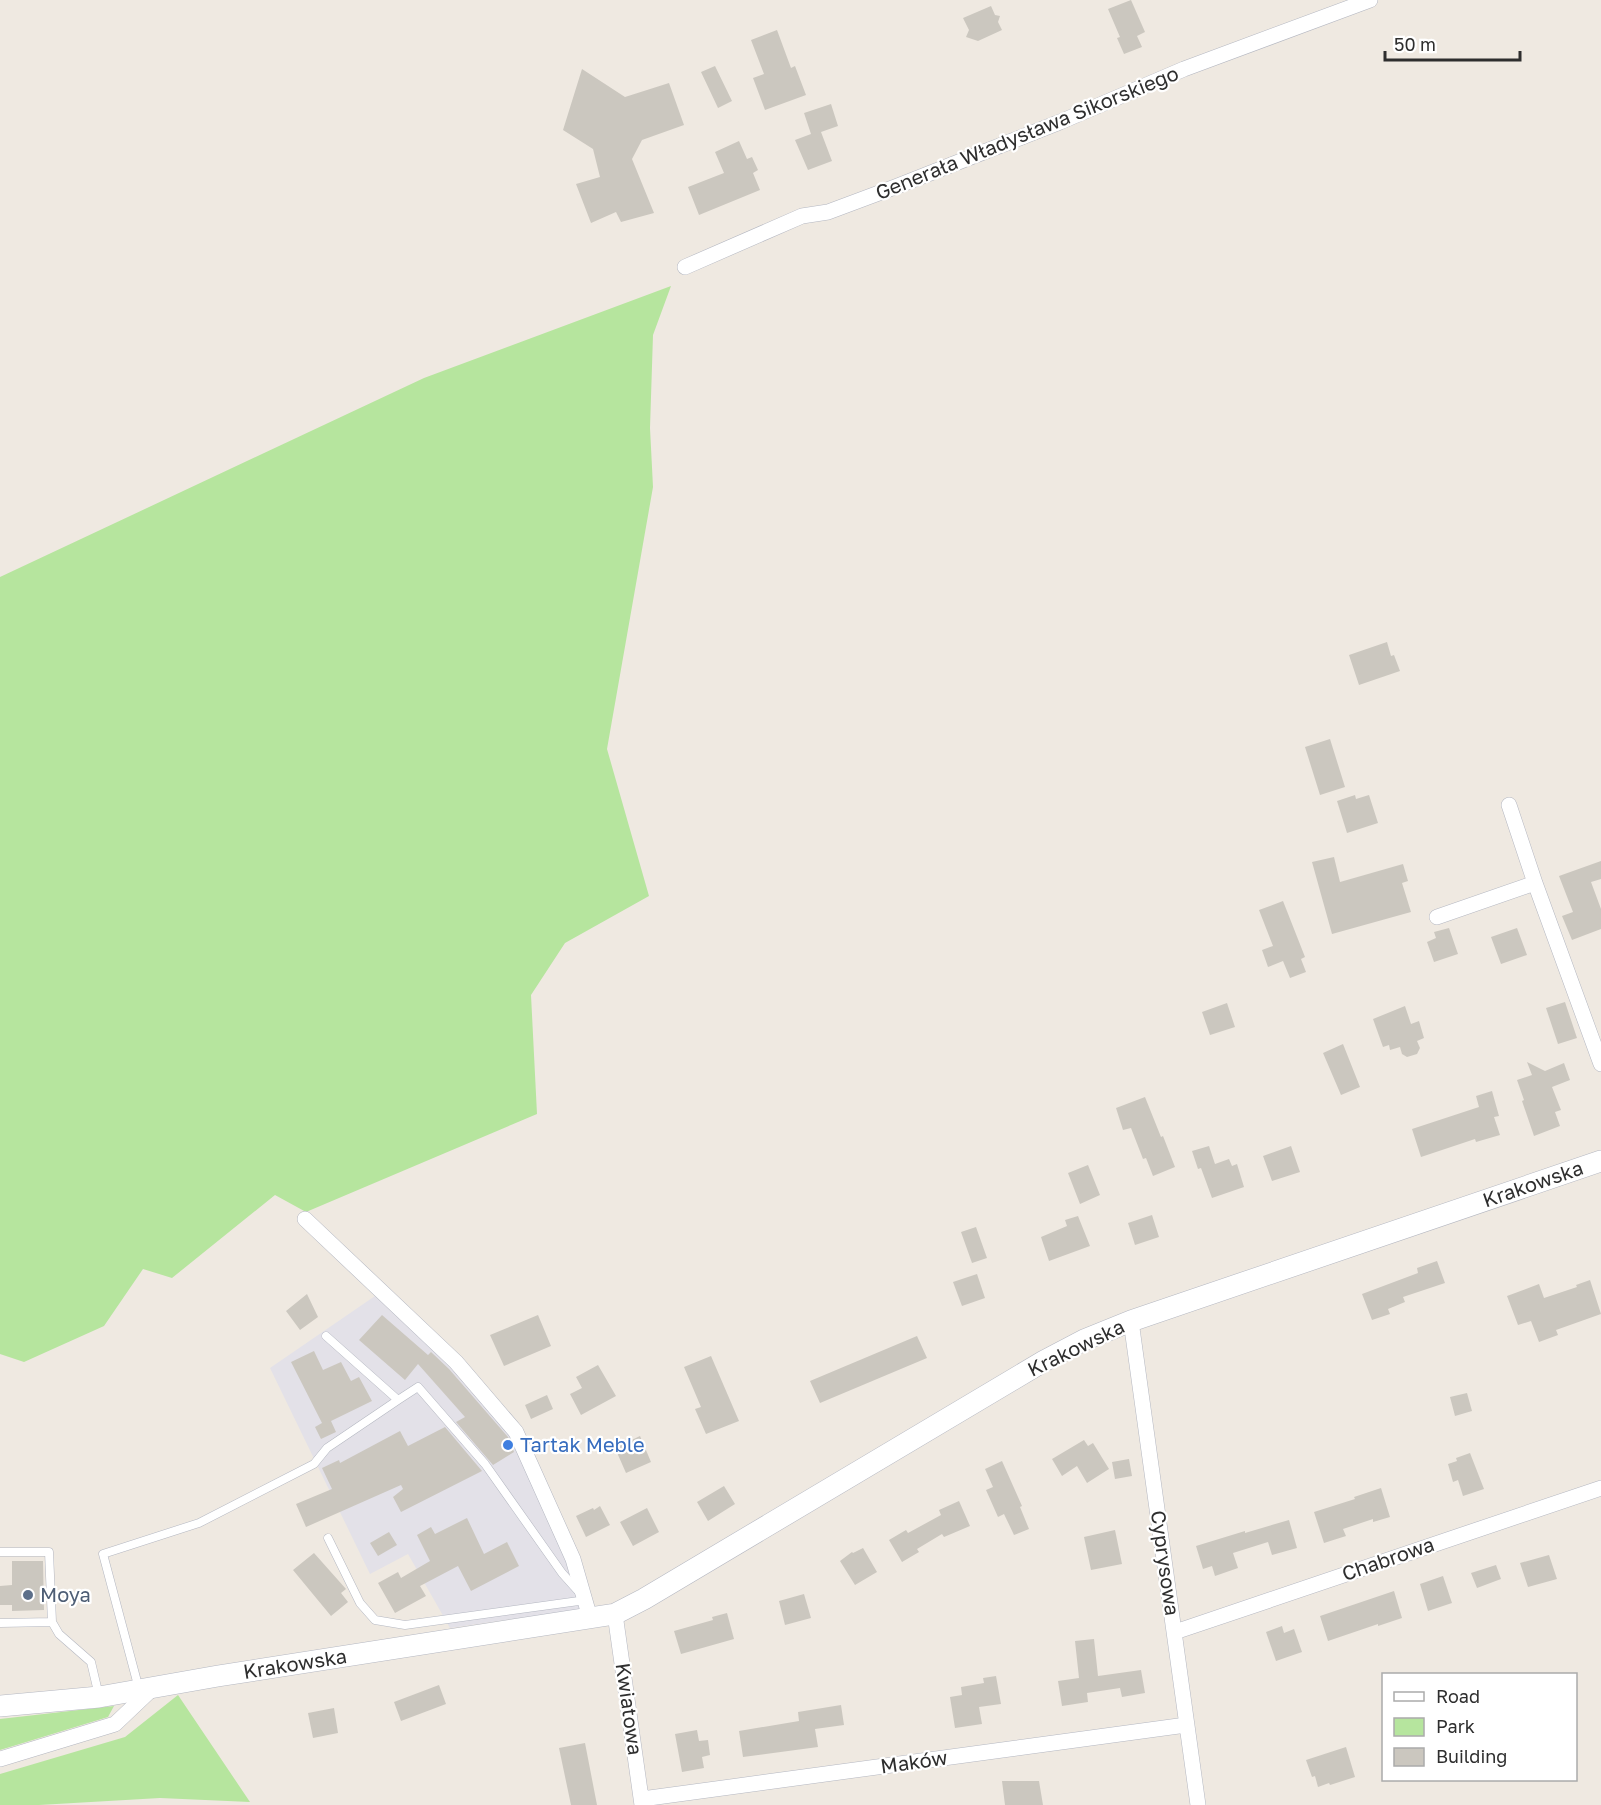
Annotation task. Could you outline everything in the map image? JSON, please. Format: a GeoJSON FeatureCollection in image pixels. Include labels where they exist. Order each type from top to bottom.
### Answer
{"type":"FeatureCollection","features":[{"type":"Feature","properties":{"kind":"street","name":"Generała Władysława Sikorskiego"},"geometry":{"type":"LineString","coordinates":[[686,267],[802,216],[828,212],[895,188],[1184,69],[1370,0]]}},
{"type":"Feature","properties":{"kind":"street"},"geometry":{"type":"LineString","coordinates":[[1509,805],[1601,1064]]}},
{"type":"Feature","properties":{"kind":"street"},"geometry":{"type":"LineString","coordinates":[[1437,917],[1535,883]]}},
{"type":"Feature","properties":{"kind":"street","name":"Krakowska"},"geometry":{"type":"LineString","coordinates":[[0,1706],[99,1697],[588,1609],[615,1614],[644,1599],[1044,1361],[1084,1340],[1131,1321],[1601,1161]]}},
{"type":"Feature","properties":{"kind":"street"},"geometry":{"type":"LineString","coordinates":[[305,1219],[456,1362],[516,1432],[573,1559],[588,1609]]}},
{"type":"Feature","properties":{"kind":"street","name":"Cyprysowa"},"geometry":{"type":"LineString","coordinates":[[1131,1321],[1197,1805]]}},
{"type":"Feature","properties":{"kind":"street","name":"Chabrowa"},"geometry":{"type":"LineString","coordinates":[[1175,1632],[1601,1488]]}},
{"type":"Feature","properties":{"kind":"street","name":"Kwiatowa"},"geometry":{"type":"LineString","coordinates":[[615,1614],[642,1802]]}},
{"type":"Feature","properties":{"kind":"street"},"geometry":{"type":"LineString","coordinates":[[0,1759],[115,1724],[147,1689]]}},
{"type":"Feature","properties":{"kind":"street","name":"Maków"},"geometry":{"type":"LineString","coordinates":[[642,1802],[1186,1725]]}},
{"type":"Feature","properties":{"kind":"lane"},"geometry":{"type":"LineString","coordinates":[[326,1336],[398,1400]]}},
{"type":"Feature","properties":{"kind":"lane"},"geometry":{"type":"LineString","coordinates":[[147,1689],[103,1554],[199,1523],[314,1464],[327,1448],[418,1387],[485,1464],[588,1609]]}},
{"type":"Feature","properties":{"kind":"lane"},"geometry":{"type":"LineString","coordinates":[[328,1538],[360,1604],[375,1620],[405,1625],[588,1609]]}},
{"type":"Feature","properties":{"kind":"lane"},"geometry":{"type":"LineString","coordinates":[[0,1552],[50,1552],[52,1622],[59,1634],[91,1662],[99,1697]]}},
{"type":"Feature","properties":{"kind":"lane"},"geometry":{"type":"LineString","coordinates":[[0,1623],[52,1622]]}},
{"type":"Feature","properties":{"kind":"shaded area"},"geometry":{"type":"Polygon","coordinates":[[[375,1296],[454,1365],[513,1433],[569,1562],[582,1609],[450,1628],[408,1554],[370,1574],[270,1368],[375,1296]]]}},
{"type":"Feature","properties":{"kind":"green space"},"geometry":{"type":"Polygon","coordinates":[[[671,286],[653,335],[650,428],[653,487],[607,749],[649,896],[565,943],[531,995],[537,1114],[306,1212],[275,1195],[172,1278],[143,1269],[104,1326],[24,1362],[0,1354],[0,577],[424,378],[671,286]]]}},
{"type":"Feature","properties":{"kind":"green space"},"geometry":{"type":"Polygon","coordinates":[[[178,1695],[250,1802],[160,1798],[0,1805],[0,1774],[125,1737],[178,1695]]]}},
{"type":"Feature","properties":{"kind":"green space"},"geometry":{"type":"Polygon","coordinates":[[[114,1706],[108,1717],[0,1750],[0,1719],[114,1706]]]}},
{"type":"Feature","properties":{"kind":"building"},"geometry":{"type":"Polygon","coordinates":[[[1131,0],[1145,32],[1137,36],[1142,47],[1124,54],[1117,38],[1120,37],[1108,9],[1131,0]]]}},
{"type":"Feature","properties":{"kind":"building"},"geometry":{"type":"Polygon","coordinates":[[[991,6],[995,15],[1000,16],[998,22],[1002,30],[978,41],[966,37],[969,30],[963,18],[991,6]]]}},
{"type":"Feature","properties":{"kind":"building"},"geometry":{"type":"Polygon","coordinates":[[[777,30],[791,68],[795,66],[806,95],[765,110],[753,78],[764,74],[751,40],[777,30]]]}},
{"type":"Feature","properties":{"kind":"building"},"geometry":{"type":"Polygon","coordinates":[[[715,66],[732,101],[718,108],[701,72],[715,66]]]}},
{"type":"Feature","properties":{"kind":"building"},"geometry":{"type":"Polygon","coordinates":[[[582,69],[625,97],[669,83],[684,125],[642,140],[632,159],[654,213],[621,222],[616,212],[591,223],[576,184],[600,177],[593,149],[563,130],[582,69]]]}},
{"type":"Feature","properties":{"kind":"building"},"geometry":{"type":"Polygon","coordinates":[[[831,104],[838,126],[821,132],[832,161],[808,170],[795,140],[811,134],[804,113],[831,104]]]}},
{"type":"Feature","properties":{"kind":"building"},"geometry":{"type":"Polygon","coordinates":[[[739,141],[747,159],[752,157],[758,170],[753,173],[760,190],[699,215],[688,187],[724,173],[715,152],[739,141]]]}},
{"type":"Feature","properties":{"kind":"building"},"geometry":{"type":"Polygon","coordinates":[[[1387,642],[1391,656],[1394,655],[1400,671],[1359,685],[1349,655],[1387,642]]]}},
{"type":"Feature","properties":{"kind":"building"},"geometry":{"type":"Polygon","coordinates":[[[1330,739],[1345,787],[1320,795],[1305,747],[1330,739]]]}},
{"type":"Feature","properties":{"kind":"building"},"geometry":{"type":"Polygon","coordinates":[[[1355,795],[1356,799],[1369,795],[1378,823],[1347,833],[1337,801],[1355,795]]]}},
{"type":"Feature","properties":{"kind":"building"},"geometry":{"type":"Polygon","coordinates":[[[1334,857],[1340,882],[1403,864],[1408,881],[1402,883],[1411,912],[1332,934],[1312,862],[1334,857]]]}},
{"type":"Feature","properties":{"kind":"building"},"geometry":{"type":"Polygon","coordinates":[[[1601,861],[1601,879],[1591,882],[1601,909],[1601,929],[1572,940],[1562,916],[1573,912],[1559,876],[1601,861]]]}},
{"type":"Feature","properties":{"kind":"building"},"geometry":{"type":"Polygon","coordinates":[[[1283,901],[1305,957],[1301,959],[1306,972],[1290,978],[1283,961],[1268,967],[1262,950],[1273,946],[1259,910],[1283,901]]]}},
{"type":"Feature","properties":{"kind":"building"},"geometry":{"type":"Polygon","coordinates":[[[1449,928],[1458,954],[1434,962],[1427,942],[1436,938],[1434,932],[1449,928]]]}},
{"type":"Feature","properties":{"kind":"building"},"geometry":{"type":"Polygon","coordinates":[[[1517,928],[1527,955],[1501,964],[1491,937],[1517,928]]]}},
{"type":"Feature","properties":{"kind":"building"},"geometry":{"type":"Polygon","coordinates":[[[1565,1002],[1577,1038],[1558,1044],[1546,1008],[1565,1002]]]}},
{"type":"Feature","properties":{"kind":"building"},"geometry":{"type":"Polygon","coordinates":[[[1227,1003],[1235,1027],[1210,1035],[1202,1012],[1227,1003]]]}},
{"type":"Feature","properties":{"kind":"building"},"geometry":{"type":"Polygon","coordinates":[[[1405,1006],[1411,1024],[1419,1021],[1424,1038],[1417,1041],[1420,1048],[1417,1054],[1407,1057],[1402,1054],[1400,1047],[1390,1050],[1389,1045],[1383,1047],[1373,1019],[1405,1006]]]}},
{"type":"Feature","properties":{"kind":"building"},"geometry":{"type":"Polygon","coordinates":[[[1343,1044],[1360,1087],[1341,1095],[1323,1053],[1343,1044]]]}},
{"type":"Feature","properties":{"kind":"building"},"geometry":{"type":"Polygon","coordinates":[[[1527,1062],[1545,1071],[1564,1063],[1570,1080],[1552,1087],[1561,1110],[1555,1112],[1560,1126],[1534,1136],[1517,1080],[1532,1075],[1527,1062]]]}},
{"type":"Feature","properties":{"kind":"building"},"geometry":{"type":"Polygon","coordinates":[[[1492,1091],[1499,1116],[1494,1117],[1500,1135],[1476,1142],[1475,1139],[1421,1157],[1412,1129],[1479,1107],[1476,1096],[1492,1091]]]}},
{"type":"Feature","properties":{"kind":"building"},"geometry":{"type":"Polygon","coordinates":[[[1145,1097],[1175,1167],[1153,1176],[1146,1158],[1143,1159],[1131,1128],[1123,1130],[1116,1108],[1145,1097]]]}},
{"type":"Feature","properties":{"kind":"building"},"geometry":{"type":"Polygon","coordinates":[[[1209,1146],[1215,1164],[1229,1159],[1232,1166],[1237,1164],[1244,1187],[1212,1198],[1192,1151],[1209,1146]]]}},
{"type":"Feature","properties":{"kind":"building"},"geometry":{"type":"Polygon","coordinates":[[[1291,1146],[1300,1172],[1272,1181],[1263,1156],[1291,1146]]]}},
{"type":"Feature","properties":{"kind":"building"},"geometry":{"type":"Polygon","coordinates":[[[1088,1165],[1100,1195],[1080,1204],[1068,1173],[1088,1165]]]}},
{"type":"Feature","properties":{"kind":"building"},"geometry":{"type":"Polygon","coordinates":[[[1152,1215],[1159,1237],[1135,1245],[1128,1223],[1152,1215]]]}},
{"type":"Feature","properties":{"kind":"building"},"geometry":{"type":"Polygon","coordinates":[[[1078,1216],[1090,1246],[1049,1261],[1041,1237],[1067,1226],[1065,1220],[1078,1216]]]}},
{"type":"Feature","properties":{"kind":"building"},"geometry":{"type":"Polygon","coordinates":[[[976,1227],[987,1258],[972,1263],[961,1232],[976,1227]]]}},
{"type":"Feature","properties":{"kind":"building"},"geometry":{"type":"Polygon","coordinates":[[[1437,1261],[1445,1283],[1403,1297],[1405,1302],[1388,1309],[1390,1314],[1372,1320],[1362,1294],[1418,1273],[1417,1268],[1437,1261]]]}},
{"type":"Feature","properties":{"kind":"building"},"geometry":{"type":"Polygon","coordinates":[[[977,1274],[985,1298],[962,1306],[953,1282],[977,1274]]]}},
{"type":"Feature","properties":{"kind":"building"},"geometry":{"type":"Polygon","coordinates":[[[1590,1280],[1601,1314],[1556,1330],[1558,1335],[1539,1342],[1531,1321],[1518,1325],[1507,1296],[1539,1284],[1544,1298],[1590,1280]]]}},
{"type":"Feature","properties":{"kind":"building"},"geometry":{"type":"Polygon","coordinates":[[[307,1294],[318,1317],[300,1330],[286,1311],[307,1294]]]}},
{"type":"Feature","properties":{"kind":"building"},"geometry":{"type":"Polygon","coordinates":[[[382,1315],[428,1355],[431,1352],[449,1369],[508,1437],[514,1452],[493,1465],[456,1422],[465,1417],[418,1364],[405,1380],[359,1340],[382,1315]]]}},
{"type":"Feature","properties":{"kind":"building"},"geometry":{"type":"Polygon","coordinates":[[[538,1315],[551,1346],[504,1366],[490,1335],[538,1315]]]}},
{"type":"Feature","properties":{"kind":"building"},"geometry":{"type":"Polygon","coordinates":[[[917,1336],[927,1358],[820,1403],[810,1381],[917,1336]]]}},
{"type":"Feature","properties":{"kind":"building"},"geometry":{"type":"Polygon","coordinates":[[[314,1351],[323,1370],[341,1362],[351,1381],[359,1377],[372,1401],[331,1421],[336,1432],[321,1439],[315,1427],[322,1423],[291,1362],[314,1351]]]}},
{"type":"Feature","properties":{"kind":"building"},"geometry":{"type":"Polygon","coordinates":[[[711,1356],[739,1421],[706,1434],[695,1409],[701,1407],[684,1367],[711,1356]]]}},
{"type":"Feature","properties":{"kind":"building"},"geometry":{"type":"Polygon","coordinates":[[[598,1365],[616,1396],[581,1415],[570,1394],[582,1388],[576,1377],[598,1365]]]}},
{"type":"Feature","properties":{"kind":"building"},"geometry":{"type":"Polygon","coordinates":[[[1467,1393],[1472,1411],[1455,1416],[1450,1397],[1467,1393]]]}},
{"type":"Feature","properties":{"kind":"building"},"geometry":{"type":"Polygon","coordinates":[[[547,1395],[553,1409],[531,1419],[525,1405],[547,1395]]]}},
{"type":"Feature","properties":{"kind":"building"},"geometry":{"type":"Polygon","coordinates":[[[445,1427],[482,1471],[401,1512],[393,1497],[403,1489],[401,1485],[306,1527],[296,1504],[332,1489],[322,1468],[339,1460],[340,1463],[400,1431],[408,1446],[445,1427]]]}},
{"type":"Feature","properties":{"kind":"building"},"geometry":{"type":"Polygon","coordinates":[[[640,1436],[651,1462],[626,1473],[615,1448],[640,1436]]]}},
{"type":"Feature","properties":{"kind":"building"},"geometry":{"type":"Polygon","coordinates":[[[1084,1440],[1088,1446],[1093,1443],[1109,1469],[1087,1483],[1077,1466],[1062,1476],[1052,1459],[1084,1440]]]}},
{"type":"Feature","properties":{"kind":"building"},"geometry":{"type":"Polygon","coordinates":[[[1470,1453],[1484,1489],[1463,1496],[1458,1480],[1453,1482],[1448,1464],[1470,1453]]]}},
{"type":"Feature","properties":{"kind":"building"},"geometry":{"type":"Polygon","coordinates":[[[1129,1459],[1132,1476],[1115,1479],[1112,1462],[1129,1459]]]}},
{"type":"Feature","properties":{"kind":"building"},"geometry":{"type":"Polygon","coordinates":[[[1002,1461],[1022,1506],[1020,1507],[1029,1529],[1014,1535],[1004,1514],[998,1517],[986,1490],[993,1487],[985,1469],[1002,1461]]]}},
{"type":"Feature","properties":{"kind":"building"},"geometry":{"type":"Polygon","coordinates":[[[724,1486],[735,1504],[708,1521],[697,1502],[724,1486]]]}},
{"type":"Feature","properties":{"kind":"building"},"geometry":{"type":"Polygon","coordinates":[[[1381,1488],[1390,1517],[1373,1522],[1373,1519],[1343,1529],[1346,1536],[1324,1543],[1314,1512],[1381,1488]]]}},
{"type":"Feature","properties":{"kind":"building"},"geometry":{"type":"Polygon","coordinates":[[[959,1501],[970,1526],[944,1537],[942,1534],[917,1549],[919,1552],[902,1562],[889,1540],[906,1530],[908,1533],[941,1515],[939,1510],[959,1501]]]}},
{"type":"Feature","properties":{"kind":"building"},"geometry":{"type":"Polygon","coordinates":[[[600,1506],[610,1525],[586,1537],[576,1516],[600,1506]]]}},
{"type":"Feature","properties":{"kind":"building"},"geometry":{"type":"Polygon","coordinates":[[[647,1508],[659,1532],[633,1546],[620,1522],[647,1508]]]}},
{"type":"Feature","properties":{"kind":"building"},"geometry":{"type":"Polygon","coordinates":[[[467,1518],[484,1554],[507,1542],[519,1566],[471,1591],[458,1566],[420,1586],[426,1596],[395,1613],[378,1583],[398,1572],[401,1578],[430,1561],[417,1535],[431,1527],[435,1534],[467,1518]]]}},
{"type":"Feature","properties":{"kind":"building"},"geometry":{"type":"Polygon","coordinates":[[[1289,1520],[1297,1548],[1272,1555],[1268,1542],[1233,1553],[1238,1568],[1215,1576],[1212,1566],[1203,1569],[1196,1546],[1289,1520]]]}},
{"type":"Feature","properties":{"kind":"building"},"geometry":{"type":"Polygon","coordinates":[[[1115,1530],[1122,1564],[1091,1570],[1084,1537],[1115,1530]]]}},
{"type":"Feature","properties":{"kind":"building"},"geometry":{"type":"Polygon","coordinates":[[[389,1532],[397,1545],[378,1556],[370,1543],[389,1532]]]}},
{"type":"Feature","properties":{"kind":"building"},"geometry":{"type":"Polygon","coordinates":[[[863,1548],[877,1572],[855,1585],[840,1561],[852,1552],[863,1548]]]}},
{"type":"Feature","properties":{"kind":"building"},"geometry":{"type":"Polygon","coordinates":[[[314,1553],[346,1589],[341,1593],[348,1602],[331,1616],[293,1570],[314,1553]]]}},
{"type":"Feature","properties":{"kind":"building"},"geometry":{"type":"Polygon","coordinates":[[[1549,1555],[1557,1579],[1528,1587],[1520,1563],[1549,1555]]]}},
{"type":"Feature","properties":{"kind":"building","name":"Moya"},"geometry":{"type":"Polygon","coordinates":[[[12,1561],[43,1561],[44,1610],[12,1611],[12,1605],[0,1605],[0,1586],[12,1585],[12,1561]]]}},
{"type":"Feature","properties":{"kind":"building"},"geometry":{"type":"Polygon","coordinates":[[[1496,1565],[1501,1579],[1477,1588],[1471,1573],[1496,1565]]]}},
{"type":"Feature","properties":{"kind":"building"},"geometry":{"type":"Polygon","coordinates":[[[1443,1576],[1452,1603],[1428,1611],[1420,1584],[1443,1576]]]}},
{"type":"Feature","properties":{"kind":"building"},"geometry":{"type":"Polygon","coordinates":[[[1394,1591],[1402,1618],[1328,1641],[1320,1616],[1394,1591]]]}},
{"type":"Feature","properties":{"kind":"building"},"geometry":{"type":"Polygon","coordinates":[[[804,1594],[811,1618],[785,1625],[779,1601],[804,1594]]]}},
{"type":"Feature","properties":{"kind":"building"},"geometry":{"type":"Polygon","coordinates":[[[727,1613],[734,1639],[681,1654],[674,1631],[713,1620],[712,1617],[727,1613]]]}},
{"type":"Feature","properties":{"kind":"building"},"geometry":{"type":"Polygon","coordinates":[[[1282,1626],[1284,1633],[1294,1629],[1302,1652],[1276,1661],[1266,1632],[1282,1626]]]}},
{"type":"Feature","properties":{"kind":"building"},"geometry":{"type":"Polygon","coordinates":[[[1094,1639],[1098,1676],[1141,1670],[1145,1693],[1122,1697],[1120,1688],[1087,1693],[1088,1702],[1062,1706],[1058,1681],[1079,1678],[1075,1641],[1094,1639]]]}},
{"type":"Feature","properties":{"kind":"building"},"geometry":{"type":"Polygon","coordinates":[[[996,1676],[1001,1704],[979,1707],[982,1724],[955,1728],[950,1697],[962,1695],[961,1687],[984,1683],[983,1678],[996,1676]]]}},
{"type":"Feature","properties":{"kind":"building"},"geometry":{"type":"Polygon","coordinates":[[[439,1685],[446,1704],[401,1721],[394,1702],[439,1685]]]}},
{"type":"Feature","properties":{"kind":"building"},"geometry":{"type":"Polygon","coordinates":[[[841,1705],[844,1725],[815,1729],[818,1747],[743,1757],[739,1731],[799,1721],[798,1712],[841,1705]]]}},
{"type":"Feature","properties":{"kind":"building"},"geometry":{"type":"Polygon","coordinates":[[[334,1708],[338,1733],[313,1738],[308,1713],[334,1708]]]}},
{"type":"Feature","properties":{"kind":"building"},"geometry":{"type":"Polygon","coordinates":[[[697,1730],[699,1741],[708,1740],[710,1755],[702,1757],[704,1768],[682,1772],[675,1734],[697,1730]]]}},
{"type":"Feature","properties":{"kind":"building"},"geometry":{"type":"Polygon","coordinates":[[[585,1743],[597,1805],[571,1805],[559,1748],[585,1743]]]}},
{"type":"Feature","properties":{"kind":"building"},"geometry":{"type":"Polygon","coordinates":[[[1346,1747],[1355,1777],[1318,1787],[1306,1760],[1346,1747]]]}},
{"type":"Feature","properties":{"kind":"building"},"geometry":{"type":"Polygon","coordinates":[[[1002,1781],[1039,1781],[1043,1805],[1005,1805],[1002,1781]]]}},
{"type":"Feature","properties":{"kind":"place","name":"Tartak Meble"},"geometry":{"type":"Point","coordinates":[508,1445]}},
{"type":"Feature","properties":{"kind":"place","name":"Moya"},"geometry":{"type":"Point","coordinates":[28,1595]}}]}
